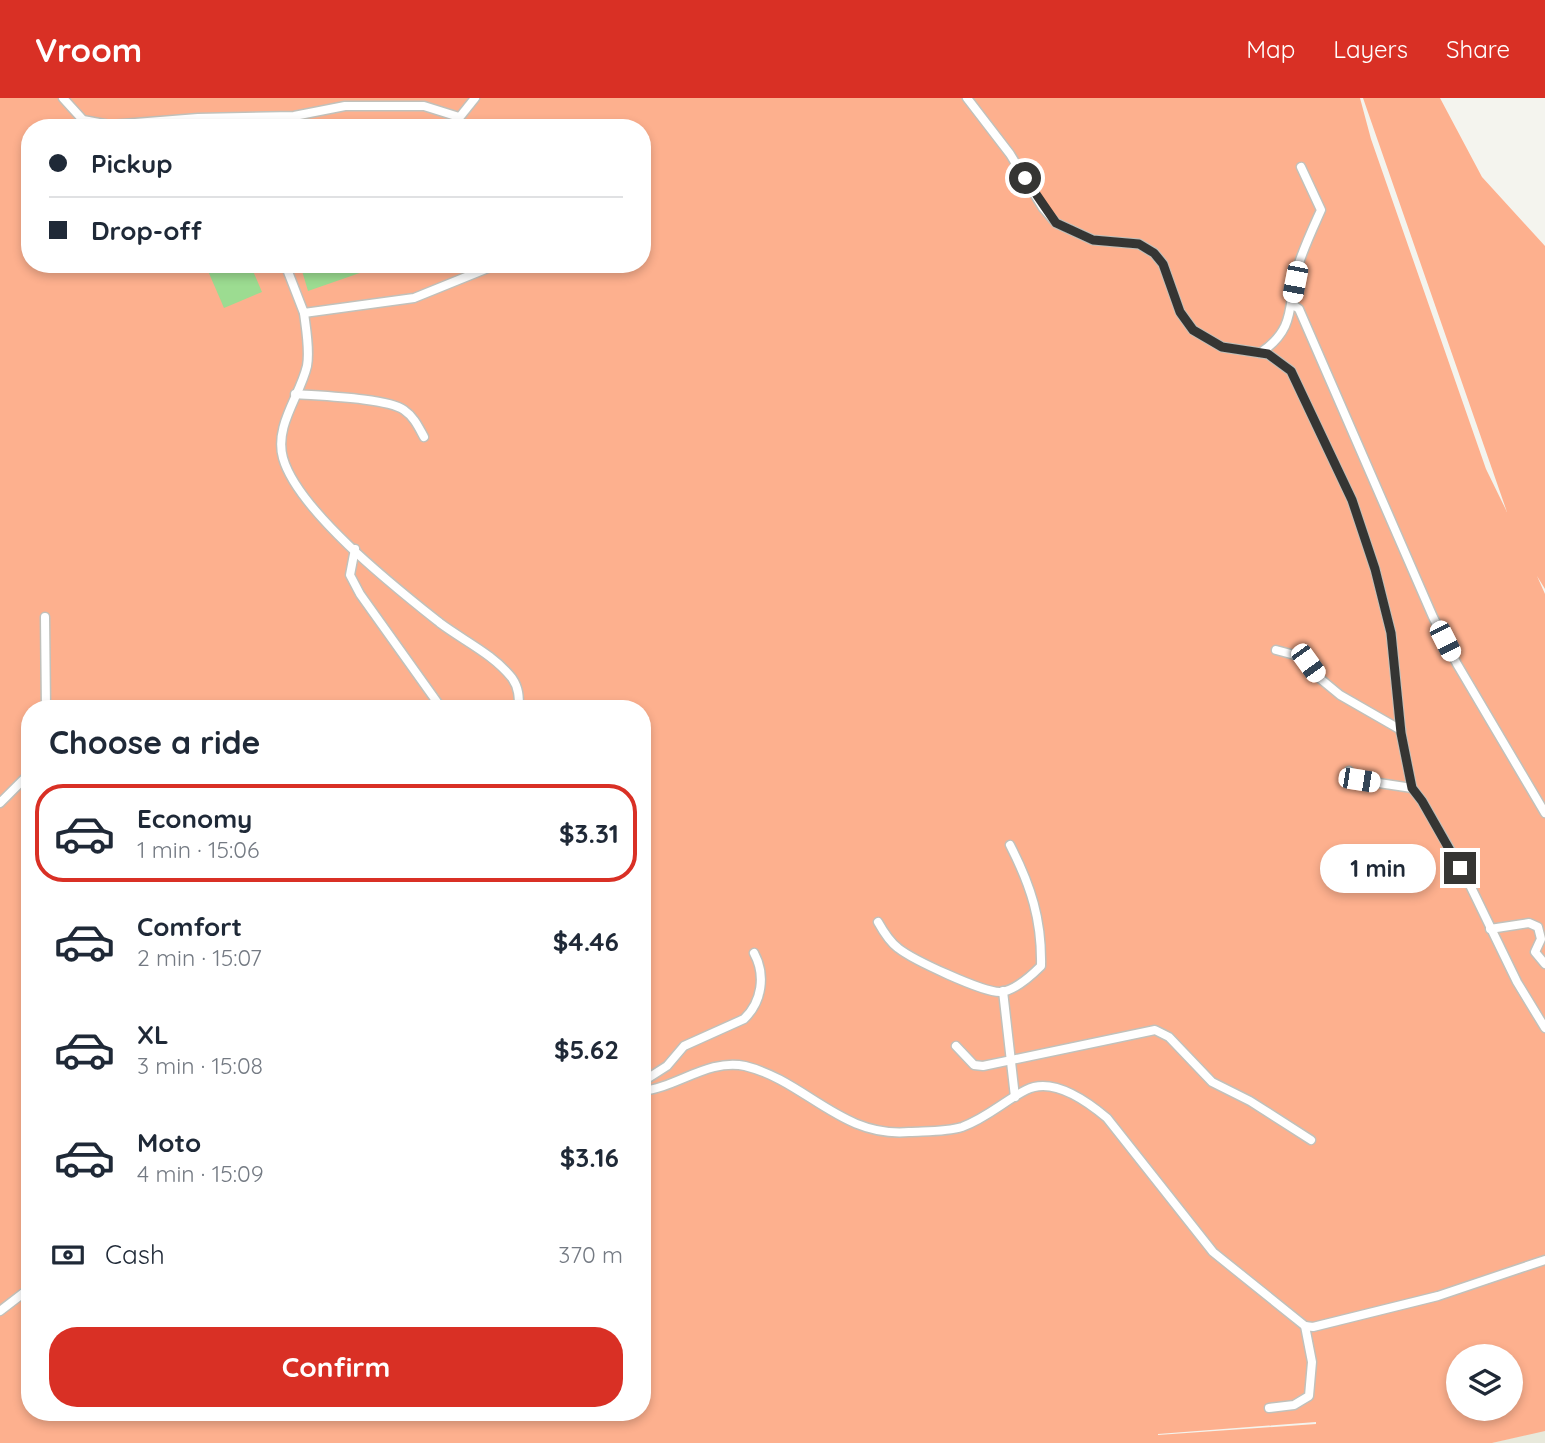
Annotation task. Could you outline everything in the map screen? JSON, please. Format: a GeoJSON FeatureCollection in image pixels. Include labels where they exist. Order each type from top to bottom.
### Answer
{"type":"FeatureCollection","features":[{"type":"Feature","properties":{"kind":"lane"},"geometry":{"type":"LineString","coordinates":[[63,98],[82,119]]}},
{"type":"Feature","properties":{"kind":"lane"},"geometry":{"type":"LineString","coordinates":[[71,98],[74,110]]}},
{"type":"Feature","properties":{"kind":"lane"},"geometry":{"type":"LineString","coordinates":[[185,119],[294,116],[345,106],[424,106],[458,117],[475,98]]}},
{"type":"Feature","properties":{"kind":"lane"},"geometry":{"type":"LineString","coordinates":[[967,98],[1010,154],[1043,208],[1056,223],[1093,240],[1139,244],[1154,253],[1163,264],[1180,312],[1193,330],[1222,347],[1268,354],[1291,371],[1352,500],[1375,569],[1391,633],[1401,730],[1412,788],[1468,881],[1490,929],[1545,1028]]}},
{"type":"Feature","properties":{"kind":"lane"},"geometry":{"type":"LineString","coordinates":[[1260,353],[1283,332],[1293,305],[1298,268],[1321,210],[1301,167]]}},
{"type":"Feature","properties":{"kind":"lane"},"geometry":{"type":"LineString","coordinates":[[288,273],[304,313],[307,366],[295,394],[283,436],[282,456],[307,503],[441,624],[493,659],[513,679],[519,692],[519,700]]}},
{"type":"Feature","properties":{"kind":"lane"},"geometry":{"type":"LineString","coordinates":[[304,313],[414,298],[476,273]]}},
{"type":"Feature","properties":{"kind":"lane"},"geometry":{"type":"LineString","coordinates":[[1293,305],[1298,309],[1433,617],[1457,664],[1545,813]]}},
{"type":"Feature","properties":{"kind":"lane"},"geometry":{"type":"LineString","coordinates":[[295,394],[388,403],[403,409],[415,421],[424,437]]}},
{"type":"Feature","properties":{"kind":"lane"},"geometry":{"type":"LineString","coordinates":[[355,549],[350,575],[360,594],[436,700]]}},
{"type":"Feature","properties":{"kind":"lane"},"geometry":{"type":"LineString","coordinates":[[45,617],[46,700]]}},
{"type":"Feature","properties":{"kind":"lane"},"geometry":{"type":"LineString","coordinates":[[1276,650],[1302,657],[1317,676],[1340,695],[1401,730]]}},
{"type":"Feature","properties":{"kind":"lane"},"geometry":{"type":"LineString","coordinates":[[1349,771],[1359,780],[1412,788]]}},
{"type":"Feature","properties":{"kind":"lane"},"geometry":{"type":"LineString","coordinates":[[0,803],[21,782]]}},
{"type":"Feature","properties":{"kind":"lane"},"geometry":{"type":"LineString","coordinates":[[878,922],[897,948],[925,964],[982,988],[1003,991],[1026,980],[1041,966],[1042,933],[1027,878],[1010,845]]}},
{"type":"Feature","properties":{"kind":"lane"},"geometry":{"type":"LineString","coordinates":[[1490,929],[1529,923],[1538,927],[1541,939],[1535,952],[1545,964]]}},
{"type":"Feature","properties":{"kind":"lane"},"geometry":{"type":"LineString","coordinates":[[651,1077],[667,1066],[684,1046],[744,1018],[751,1012],[762,975],[754,953]]}},
{"type":"Feature","properties":{"kind":"lane"},"geometry":{"type":"LineString","coordinates":[[1003,991],[1015,1097]]}},
{"type":"Feature","properties":{"kind":"lane"},"geometry":{"type":"LineString","coordinates":[[956,1046],[974,1065],[983,1066],[1155,1030],[1169,1037],[1212,1082],[1250,1101],[1311,1140]]}},
{"type":"Feature","properties":{"kind":"lane"},"geometry":{"type":"LineString","coordinates":[[651,1088],[704,1070],[741,1065],[779,1077],[850,1124],[880,1133],[960,1128],[990,1115],[1028,1088],[1056,1087],[1089,1103],[1107,1118],[1213,1252],[1305,1326],[1313,1327],[1438,1296],[1545,1260]]}},
{"type":"Feature","properties":{"kind":"lane"},"geometry":{"type":"LineString","coordinates":[[0,1311],[21,1295]]}},
{"type":"Feature","properties":{"kind":"lane"},"geometry":{"type":"LineString","coordinates":[[1269,1408],[1294,1405],[1309,1396],[1312,1362],[1305,1326]]}},
{"type":"Feature","properties":{"kind":"shaded area"},"geometry":{"type":"Polygon","coordinates":[[[0,98],[1360,98],[1371,139],[1486,469],[1507,512],[1363,98],[1440,98],[1482,177],[1545,246],[1545,589],[1537,576],[1545,594],[1545,1431],[1492,1443],[0,1443],[0,98]],[[1316,1422],[1158,1435],[1316,1424],[1316,1422]]]}},
{"type":"Feature","properties":{"kind":"shaded area"},"geometry":{"type":"Polygon","coordinates":[[[1545,1431],[1545,1443],[1492,1443],[1545,1431]]]}},
{"type":"Feature","properties":{"kind":"building"},"geometry":{"type":"Polygon","coordinates":[[[209,273],[254,273],[262,292],[224,308],[209,273]]]}},
{"type":"Feature","properties":{"kind":"building"},"geometry":{"type":"Polygon","coordinates":[[[303,273],[360,273],[308,291],[303,273]]]}},
{"type":"Feature","properties":{"kind":"route"},"geometry":{"type":"LineString","coordinates":[[1025,178],[1043,208],[1056,223],[1093,240],[1139,244],[1154,253],[1163,264],[1180,312],[1193,330],[1222,347],[1268,354],[1291,371],[1352,500],[1375,569],[1391,633],[1401,733],[1412,788],[1432,817],[1460,868]]}}]}
